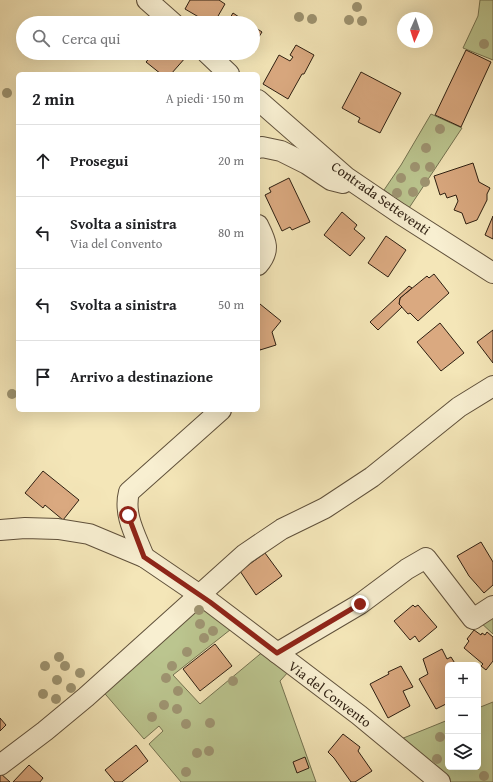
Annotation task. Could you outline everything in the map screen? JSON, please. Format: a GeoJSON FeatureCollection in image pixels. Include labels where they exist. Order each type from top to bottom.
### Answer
{"type":"FeatureCollection","features":[{"type":"Feature","properties":{"kind":"street"},"geometry":{"type":"LineString","coordinates":[[147,0],[165,16]]}},
{"type":"Feature","properties":{"kind":"street"},"geometry":{"type":"LineString","coordinates":[[214,60],[227,72]]}},
{"type":"Feature","properties":{"kind":"street","name":"Contrada Setteventi"},"geometry":{"type":"LineString","coordinates":[[260,102],[346,177],[365,191],[493,273]]}},
{"type":"Feature","properties":{"kind":"street"},"geometry":{"type":"LineString","coordinates":[[260,148],[281,151],[307,164],[331,180],[365,191]]}},
{"type":"Feature","properties":{"kind":"street"},"geometry":{"type":"LineString","coordinates":[[260,229],[267,243],[266,252],[260,262]]}},
{"type":"Feature","properties":{"kind":"street"},"geometry":{"type":"LineString","coordinates":[[0,765],[45,731],[86,697],[244,554],[282,529],[325,508],[372,477],[460,407],[493,386]]}},
{"type":"Feature","properties":{"kind":"street"},"geometry":{"type":"LineString","coordinates":[[144,557],[128,515],[127,501],[129,492],[219,412]]}},
{"type":"Feature","properties":{"kind":"street","name":"Via del Convento"},"geometry":{"type":"LineString","coordinates":[[0,530],[25,528],[58,529],[89,534],[144,557],[199,594],[359,715],[440,782]]}},
{"type":"Feature","properties":{"kind":"street"},"geometry":{"type":"LineString","coordinates":[[277,653],[360,604],[426,558],[473,620],[493,606]]}},
{"type":"Feature","properties":{"kind":"green space"},"geometry":{"type":"Polygon","coordinates":[[[480,0],[493,0],[493,60],[463,48],[478,16],[480,0]]]}},
{"type":"Feature","properties":{"kind":"green space"},"geometry":{"type":"Polygon","coordinates":[[[431,114],[462,128],[409,208],[384,190],[401,165],[431,114]]]}},
{"type":"Feature","properties":{"kind":"green space"},"geometry":{"type":"Polygon","coordinates":[[[198,601],[235,626],[173,675],[200,704],[265,650],[290,670],[280,681],[316,782],[181,782],[149,744],[163,731],[159,726],[144,739],[100,688],[198,601]]]}},
{"type":"Feature","properties":{"kind":"green space"},"geometry":{"type":"Polygon","coordinates":[[[493,612],[493,634],[479,621],[493,612]]]}},
{"type":"Feature","properties":{"kind":"green space"},"geometry":{"type":"Polygon","coordinates":[[[493,702],[493,782],[451,782],[401,739],[445,721],[445,770],[481,770],[481,707],[493,702]]]}},
{"type":"Feature","properties":{"kind":"building"},"geometry":{"type":"Polygon","coordinates":[[[190,0],[219,0],[225,4],[218,16],[197,16],[185,9],[190,0]]]}},
{"type":"Feature","properties":{"kind":"building"},"geometry":{"type":"Polygon","coordinates":[[[296,45],[314,55],[288,99],[263,84],[279,55],[290,61],[293,57],[290,55],[296,45]]]}},
{"type":"Feature","properties":{"kind":"building"},"geometry":{"type":"Polygon","coordinates":[[[466,50],[491,62],[461,127],[435,115],[466,50]]]}},
{"type":"Feature","properties":{"kind":"building"},"geometry":{"type":"Polygon","coordinates":[[[148,60],[183,60],[173,72],[158,72],[146,62],[148,60]]]}},
{"type":"Feature","properties":{"kind":"building"},"geometry":{"type":"Polygon","coordinates":[[[361,72],[401,93],[380,133],[358,122],[360,118],[342,108],[361,72]]]}},
{"type":"Feature","properties":{"kind":"building"},"geometry":{"type":"Polygon","coordinates":[[[473,163],[479,182],[490,188],[487,194],[487,200],[477,220],[466,224],[462,213],[454,210],[458,201],[456,195],[447,198],[445,193],[440,195],[434,176],[473,163]]]}},
{"type":"Feature","properties":{"kind":"building"},"geometry":{"type":"Polygon","coordinates":[[[289,178],[310,222],[292,230],[290,227],[282,231],[265,195],[271,192],[269,188],[289,178]]]}},
{"type":"Feature","properties":{"kind":"building"},"geometry":{"type":"Polygon","coordinates":[[[342,212],[357,225],[354,229],[365,238],[350,256],[324,235],[342,212]]]}},
{"type":"Feature","properties":{"kind":"building"},"geometry":{"type":"Polygon","coordinates":[[[493,216],[493,239],[485,235],[493,216]]]}},
{"type":"Feature","properties":{"kind":"building"},"geometry":{"type":"Polygon","coordinates":[[[386,236],[406,250],[388,277],[368,263],[386,236]]]}},
{"type":"Feature","properties":{"kind":"building"},"geometry":{"type":"Polygon","coordinates":[[[434,274],[449,293],[418,321],[410,313],[408,314],[399,304],[400,298],[427,276],[429,278],[434,274]]]}},
{"type":"Feature","properties":{"kind":"building"},"geometry":{"type":"Polygon","coordinates":[[[409,286],[412,288],[400,298],[399,304],[402,307],[378,330],[370,322],[409,286]]]}},
{"type":"Feature","properties":{"kind":"building"},"geometry":{"type":"Polygon","coordinates":[[[260,304],[281,321],[272,332],[276,345],[260,350],[260,304]]]}},
{"type":"Feature","properties":{"kind":"building"},"geometry":{"type":"Polygon","coordinates":[[[440,323],[464,353],[441,371],[417,342],[440,323]]]}},
{"type":"Feature","properties":{"kind":"building"},"geometry":{"type":"Polygon","coordinates":[[[493,330],[493,363],[477,342],[493,330]]]}},
{"type":"Feature","properties":{"kind":"building"},"geometry":{"type":"Polygon","coordinates":[[[43,471],[79,500],[63,520],[45,505],[43,508],[25,493],[43,471]]]}},
{"type":"Feature","properties":{"kind":"building"},"geometry":{"type":"Polygon","coordinates":[[[481,542],[493,562],[493,585],[484,593],[469,576],[457,556],[481,542]]]}},
{"type":"Feature","properties":{"kind":"building"},"geometry":{"type":"Polygon","coordinates":[[[265,553],[282,576],[256,595],[240,571],[265,553]]]}},
{"type":"Feature","properties":{"kind":"building"},"geometry":{"type":"Polygon","coordinates":[[[413,605],[415,607],[418,605],[437,627],[419,642],[415,636],[410,640],[394,621],[413,605]]]}},
{"type":"Feature","properties":{"kind":"building"},"geometry":{"type":"Polygon","coordinates":[[[474,630],[481,635],[482,633],[485,635],[487,632],[493,637],[493,661],[486,670],[481,666],[483,664],[481,662],[464,648],[469,641],[467,639],[474,630]]]}},
{"type":"Feature","properties":{"kind":"building"},"geometry":{"type":"Polygon","coordinates":[[[215,644],[232,666],[200,691],[183,669],[215,644]]]}},
{"type":"Feature","properties":{"kind":"building"},"geometry":{"type":"Polygon","coordinates":[[[442,649],[447,659],[451,657],[454,662],[445,662],[445,704],[436,709],[419,679],[428,674],[423,659],[442,649]]]}},
{"type":"Feature","properties":{"kind":"building"},"geometry":{"type":"Polygon","coordinates":[[[401,666],[413,687],[403,691],[410,706],[388,718],[370,684],[389,674],[388,672],[401,666]]]}},
{"type":"Feature","properties":{"kind":"building"},"geometry":{"type":"Polygon","coordinates":[[[0,718],[6,725],[0,731],[0,718]]]}},
{"type":"Feature","properties":{"kind":"building"},"geometry":{"type":"Polygon","coordinates":[[[343,734],[360,747],[358,751],[372,771],[355,782],[351,782],[328,752],[343,734]]]}},
{"type":"Feature","properties":{"kind":"building"},"geometry":{"type":"Polygon","coordinates":[[[136,745],[148,761],[122,782],[115,782],[105,770],[136,745]]]}},
{"type":"Feature","properties":{"kind":"building"},"geometry":{"type":"Polygon","coordinates":[[[305,757],[309,768],[297,773],[293,762],[305,757]]]}},
{"type":"Feature","properties":{"kind":"building"},"geometry":{"type":"Polygon","coordinates":[[[29,765],[43,778],[40,782],[13,782],[29,765]]]}},
{"type":"Feature","properties":{"kind":"building"},"geometry":{"type":"Polygon","coordinates":[[[0,773],[10,782],[0,782],[0,773]]]}},
{"type":"Feature","properties":{"kind":"route"},"geometry":{"type":"LineString","coordinates":[[128,515],[144,557],[199,594],[277,653],[360,604]]}}]}
